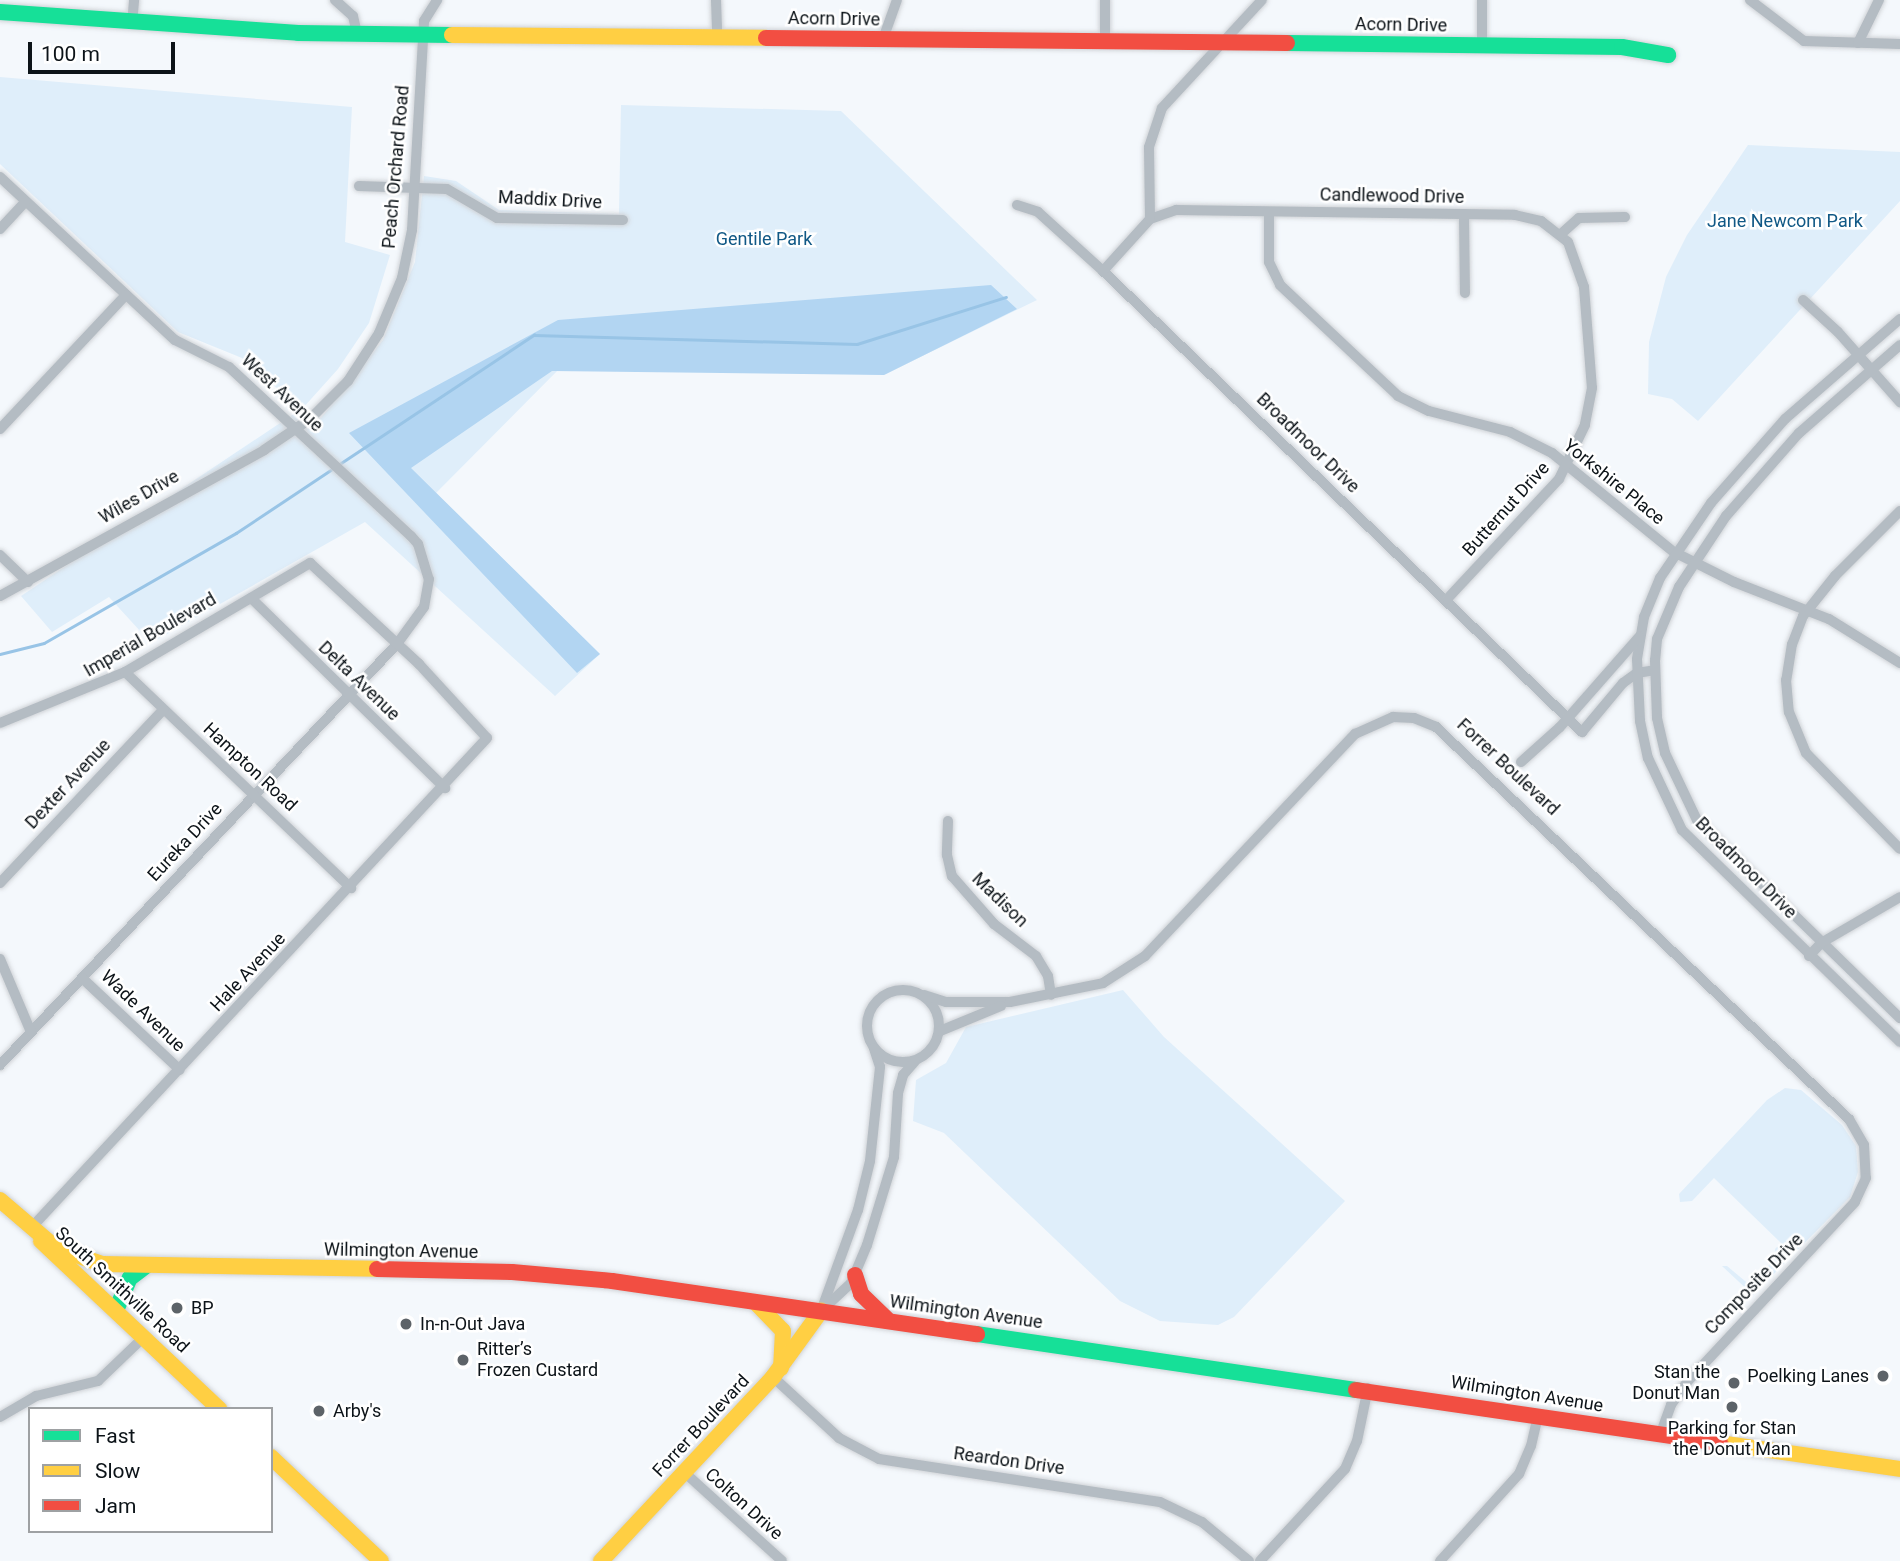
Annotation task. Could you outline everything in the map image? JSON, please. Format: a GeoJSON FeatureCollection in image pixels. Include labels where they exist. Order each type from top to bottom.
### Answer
{"type":"FeatureCollection","features":[{"type":"Feature","properties":{"kind":"main road","name":"Acorn Drive"},"geometry":{"type":"LineString","coordinates":[[0,12],[132,24],[357,33],[1622,47],[1668,55]]}},
{"type":"Feature","properties":{"kind":"main road"},"geometry":{"type":"LineString","coordinates":[[0,1200],[31,1228]]}},
{"type":"Feature","properties":{"kind":"main road","name":"Wilmington Avenue"},"geometry":{"type":"LineString","coordinates":[[31,1228],[56,1248],[85,1261],[147,1265],[543,1274],[1368,1388],[1900,1469]]}},
{"type":"Feature","properties":{"kind":"main road","name":"South Smithville Road"},"geometry":{"type":"LineString","coordinates":[[31,1228],[58,1262],[117,1308],[217,1407]]}},
{"type":"Feature","properties":{"kind":"main road"},"geometry":{"type":"LineString","coordinates":[[117,1308],[130,1278],[147,1265]]}},
{"type":"Feature","properties":{"kind":"main road"},"geometry":{"type":"LineString","coordinates":[[855,1275],[867,1302],[890,1320]]}},
{"type":"Feature","properties":{"kind":"main road"},"geometry":{"type":"LineString","coordinates":[[755,1302],[781,1326],[785,1345],[777,1373]]}},
{"type":"Feature","properties":{"kind":"main road","name":"Forrer Boulevard"},"geometry":{"type":"LineString","coordinates":[[601,1561],[777,1373],[821,1311]]}},
{"type":"Feature","properties":{"kind":"main road"},"geometry":{"type":"LineString","coordinates":[[273,1459],[381,1561]]}},
{"type":"Feature","properties":{"kind":"street"},"geometry":{"type":"LineString","coordinates":[[132,24],[134,0]]}},
{"type":"Feature","properties":{"kind":"street"},"geometry":{"type":"LineString","coordinates":[[335,0],[353,16],[357,33]]}},
{"type":"Feature","properties":{"kind":"street","name":"Peach Orchard Road"},"geometry":{"type":"LineString","coordinates":[[296,430],[348,381],[379,333],[402,278],[416,188],[424,33],[427,14],[437,0]]}},
{"type":"Feature","properties":{"kind":"street"},"geometry":{"type":"LineString","coordinates":[[716,0],[717,37]]}},
{"type":"Feature","properties":{"kind":"street"},"geometry":{"type":"LineString","coordinates":[[883,39],[897,0]]}},
{"type":"Feature","properties":{"kind":"street"},"geometry":{"type":"LineString","coordinates":[[1105,0],[1105,41]]}},
{"type":"Feature","properties":{"kind":"street"},"geometry":{"type":"LineString","coordinates":[[1103,271],[1150,219],[1149,147],[1154,124],[1170,97],[1262,0]]}},
{"type":"Feature","properties":{"kind":"street"},"geometry":{"type":"LineString","coordinates":[[1482,0],[1482,45]]}},
{"type":"Feature","properties":{"kind":"street"},"geometry":{"type":"LineString","coordinates":[[1750,0],[1795,38],[1900,44]]}},
{"type":"Feature","properties":{"kind":"street"},"geometry":{"type":"LineString","coordinates":[[1858,43],[1880,0]]}},
{"type":"Feature","properties":{"kind":"street","name":"West Avenue"},"geometry":{"type":"LineString","coordinates":[[0,177],[175,340],[229,367],[418,544],[429,579],[424,607],[397,644]]}},
{"type":"Feature","properties":{"kind":"street","name":"Maddix Drive"},"geometry":{"type":"LineString","coordinates":[[359,186],[447,189],[463,194],[482,213],[497,218],[623,220]]}},
{"type":"Feature","properties":{"kind":"street"},"geometry":{"type":"LineString","coordinates":[[0,229],[25,202]]}},
{"type":"Feature","properties":{"kind":"street","name":"Broadmoor Drive"},"geometry":{"type":"LineString","coordinates":[[1017,205],[1038,212],[1103,271],[1569,717]]}},
{"type":"Feature","properties":{"kind":"street","name":"Candlewood Drive"},"geometry":{"type":"LineString","coordinates":[[1150,219],[1171,210],[1464,215],[1530,218],[1560,234]]}},
{"type":"Feature","properties":{"kind":"street","name":"Yorkshire Place"},"geometry":{"type":"LineString","coordinates":[[1269,213],[1269,262],[1280,285],[1386,387],[1429,411],[1510,432],[1569,464],[1674,552],[1853,631],[1900,663]]}},
{"type":"Feature","properties":{"kind":"street"},"geometry":{"type":"LineString","coordinates":[[1464,215],[1465,293]]}},
{"type":"Feature","properties":{"kind":"street"},"geometry":{"type":"LineString","coordinates":[[1560,234],[1579,219],[1625,217]]}},
{"type":"Feature","properties":{"kind":"street","name":"Butternut Drive"},"geometry":{"type":"LineString","coordinates":[[1447,599],[1569,464],[1590,406],[1591,368],[1581,267],[1560,234]]}},
{"type":"Feature","properties":{"kind":"street"},"geometry":{"type":"LineString","coordinates":[[0,429],[125,295]]}},
{"type":"Feature","properties":{"kind":"street"},"geometry":{"type":"LineString","coordinates":[[1803,300],[1857,352],[1900,402]]}},
{"type":"Feature","properties":{"kind":"street"},"geometry":{"type":"LineString","coordinates":[[1521,762],[1569,717],[1640,637],[1674,552],[1748,457],[1857,352],[1900,319]]}},
{"type":"Feature","properties":{"kind":"street"},"geometry":{"type":"LineString","coordinates":[[1692,562],[1764,471],[1870,368],[1900,345]]}},
{"type":"Feature","properties":{"kind":"street","name":"Wiles Drive"},"geometry":{"type":"LineString","coordinates":[[0,596],[296,430]]}},
{"type":"Feature","properties":{"kind":"street"},"geometry":{"type":"LineString","coordinates":[[1900,511],[1808,609],[1788,661],[1786,696],[1794,729],[1815,766],[1900,849]]}},
{"type":"Feature","properties":{"kind":"street"},"geometry":{"type":"LineString","coordinates":[[0,555],[28,582]]}},
{"type":"Feature","properties":{"kind":"street","name":"Broadmoor Drive"},"geometry":{"type":"LineString","coordinates":[[1692,562],[1657,639],[1655,670],[1665,753],[1697,820],[1900,1018]]}},
{"type":"Feature","properties":{"kind":"street","name":"Imperial Boulevard"},"geometry":{"type":"LineString","coordinates":[[0,723],[125,672],[310,563],[397,644]]}},
{"type":"Feature","properties":{"kind":"street","name":"Delta Avenue"},"geometry":{"type":"LineString","coordinates":[[251,598],[348,696],[445,788]]}},
{"type":"Feature","properties":{"kind":"street","name":"Broadmoor Drive"},"geometry":{"type":"LineString","coordinates":[[1640,637],[1637,673],[1648,758],[1682,830],[1900,1042]]}},
{"type":"Feature","properties":{"kind":"street","name":"Eureka Drive"},"geometry":{"type":"LineString","coordinates":[[0,1065],[397,644]]}},
{"type":"Feature","properties":{"kind":"street","name":"Hale Avenue"},"geometry":{"type":"LineString","coordinates":[[31,1228],[445,788],[487,738],[481,726],[397,644]]}},
{"type":"Feature","properties":{"kind":"street"},"geometry":{"type":"LineString","coordinates":[[1569,717],[1582,732],[1623,683],[1637,673],[1655,670]]}},
{"type":"Feature","properties":{"kind":"street","name":"Hampton Road"},"geometry":{"type":"LineString","coordinates":[[125,672],[351,888]]}},
{"type":"Feature","properties":{"kind":"street","name":"Dexter Avenue"},"geometry":{"type":"LineString","coordinates":[[0,883],[163,710]]}},
{"type":"Feature","properties":{"kind":"street","name":"Forrer Boulevard"},"geometry":{"type":"LineString","coordinates":[[821,1311],[870,1161],[880,1067],[867,1026],[876,1002],[903,989],[946,1002],[1010,1002],[1086,990],[1128,969],[1355,734],[1382,719],[1414,718],[1445,734],[1839,1109],[1858,1131],[1867,1159]]}},
{"type":"Feature","properties":{"kind":"street","name":"Madison"},"geometry":{"type":"LineString","coordinates":[[948,821],[947,855],[952,876],[994,924],[1036,956],[1051,995]]}},
{"type":"Feature","properties":{"kind":"street"},"geometry":{"type":"LineString","coordinates":[[1809,956],[1821,943],[1900,897]]}},
{"type":"Feature","properties":{"kind":"street"},"geometry":{"type":"LineString","coordinates":[[0,959],[31,1032]]}},
{"type":"Feature","properties":{"kind":"street","name":"Wade Avenue"},"geometry":{"type":"LineString","coordinates":[[82,978],[180,1070]]}},
{"type":"Feature","properties":{"kind":"street"},"geometry":{"type":"LineString","coordinates":[[924,995],[939,1016],[940,1031]]}},
{"type":"Feature","properties":{"kind":"street","name":"Forrer Boulevard"},"geometry":{"type":"LineString","coordinates":[[821,1311],[855,1275],[894,1157],[903,1075],[915,1061],[928,1053],[940,1031],[1010,1002]]}},
{"type":"Feature","properties":{"kind":"street"},"geometry":{"type":"LineString","coordinates":[[874,1048],[890,1060],[915,1061]]}},
{"type":"Feature","properties":{"kind":"street","name":"Composite Drive"},"geometry":{"type":"LineString","coordinates":[[1661,1433],[1671,1405],[1687,1382],[1855,1202],[1866,1178],[1867,1159]]}},
{"type":"Feature","properties":{"kind":"street"},"geometry":{"type":"LineString","coordinates":[[0,1417],[36,1396],[98,1381],[145,1336]]}},
{"type":"Feature","properties":{"kind":"street","name":"Reardon Drive"},"geometry":{"type":"LineString","coordinates":[[777,1373],[839,1438],[880,1459],[1160,1502],[1202,1522],[1249,1561]]}},
{"type":"Feature","properties":{"kind":"street"},"geometry":{"type":"LineString","coordinates":[[1261,1561],[1345,1469],[1357,1441],[1368,1388]]}},
{"type":"Feature","properties":{"kind":"street"},"geometry":{"type":"LineString","coordinates":[[1440,1561],[1519,1474],[1531,1446],[1538,1416]]}},
{"type":"Feature","properties":{"kind":"street","name":"Colton Drive"},"geometry":{"type":"LineString","coordinates":[[684,1472],[782,1561]]}},
{"type":"Feature","properties":{"kind":"green space","name":"Gentile Park"},"geometry":{"type":"Polygon","coordinates":[[[0,77],[352,107],[345,242],[390,255],[369,323],[338,369],[302,409],[296,429],[304,430],[321,418],[383,340],[415,262],[424,176],[456,181],[499,210],[619,214],[621,105],[841,111],[1037,300],[884,375],[566,362],[436,493],[600,654],[555,696],[365,522],[151,643],[109,597],[52,632],[21,596],[301,409],[242,358],[178,332],[0,164],[0,77]]]}},
{"type":"Feature","properties":{"kind":"green space","name":"Jane Newcom Park"},"geometry":{"type":"Polygon","coordinates":[[[1748,145],[1900,152],[1900,201],[1698,421],[1672,399],[1648,394],[1649,342],[1666,277],[1687,235],[1748,145]]]}},
{"type":"Feature","properties":{"kind":"green space"},"geometry":{"type":"Polygon","coordinates":[[[1123,990],[1164,1037],[1345,1201],[1234,1317],[1218,1325],[1160,1321],[1120,1301],[944,1133],[913,1121],[916,1080],[946,1063],[966,1027],[1123,990]]]}},
{"type":"Feature","properties":{"kind":"green space"},"geometry":{"type":"Polygon","coordinates":[[[1785,1088],[1801,1090],[1842,1125],[1856,1146],[1858,1172],[1850,1197],[1753,1295],[1722,1266],[1727,1266],[1751,1286],[1776,1257],[1775,1249],[1781,1243],[1714,1178],[1692,1201],[1680,1202],[1679,1194],[1767,1100],[1785,1088]]]}},
{"type":"Feature","properties":{"kind":"shaded area"},"geometry":{"type":"Polygon","coordinates":[[[991,285],[1017,309],[884,375],[552,371],[411,468],[600,654],[577,673],[349,433],[558,320],[991,285]]]}},
{"type":"Feature","properties":{"kind":"waterway"},"geometry":{"type":"LineString","coordinates":[[341,463],[534,335],[857,344],[1006,297]]}},
{"type":"Feature","properties":{"kind":"waterway"},"geometry":{"type":"LineString","coordinates":[[0,654],[44,643],[236,533],[331,470]]}},
{"type":"Feature","properties":{"kind":"traffic: fast"},"geometry":{"type":"LineString","coordinates":[[0,12],[298,33],[452,35]]}},
{"type":"Feature","properties":{"kind":"traffic: fast"},"geometry":{"type":"LineString","coordinates":[[1287,43],[1622,47],[1668,55]]}},
{"type":"Feature","properties":{"kind":"traffic: fast"},"geometry":{"type":"LineString","coordinates":[[117,1308],[130,1278],[147,1265]]}},
{"type":"Feature","properties":{"kind":"traffic: fast"},"geometry":{"type":"LineString","coordinates":[[977,1334],[1356,1390]]}},
{"type":"Feature","properties":{"kind":"traffic: slow"},"geometry":{"type":"LineString","coordinates":[[452,35],[766,38]]}},
{"type":"Feature","properties":{"kind":"traffic: slow"},"geometry":{"type":"LineString","coordinates":[[0,1200],[56,1248],[102,1264],[377,1269]]}},
{"type":"Feature","properties":{"kind":"traffic: slow"},"geometry":{"type":"LineString","coordinates":[[41,1241],[217,1407]]}},
{"type":"Feature","properties":{"kind":"traffic: slow"},"geometry":{"type":"LineString","coordinates":[[755,1302],[783,1331],[781,1368]]}},
{"type":"Feature","properties":{"kind":"traffic: slow"},"geometry":{"type":"LineString","coordinates":[[601,1561],[773,1377],[821,1311]]}},
{"type":"Feature","properties":{"kind":"traffic: slow"},"geometry":{"type":"LineString","coordinates":[[1720,1443],[1900,1469]]}},
{"type":"Feature","properties":{"kind":"traffic: slow"},"geometry":{"type":"LineString","coordinates":[[273,1459],[381,1561]]}},
{"type":"Feature","properties":{"kind":"traffic: jam"},"geometry":{"type":"LineString","coordinates":[[766,38],[1287,43]]}},
{"type":"Feature","properties":{"kind":"traffic: jam"},"geometry":{"type":"LineString","coordinates":[[377,1269],[512,1272],[612,1281],[977,1334]]}},
{"type":"Feature","properties":{"kind":"traffic: jam"},"geometry":{"type":"LineString","coordinates":[[855,1275],[861,1294],[887,1319]]}},
{"type":"Feature","properties":{"kind":"traffic: jam"},"geometry":{"type":"LineString","coordinates":[[1356,1390],[1720,1443]]}},
{"type":"Feature","properties":{"kind":"place","name":"BP"},"geometry":{"type":"Point","coordinates":[177,1308]}},
{"type":"Feature","properties":{"kind":"place","name":"In-n-Out Java"},"geometry":{"type":"Point","coordinates":[406,1324]}},
{"type":"Feature","properties":{"kind":"place","name":"Ritter’s Frozen Custard"},"geometry":{"type":"Point","coordinates":[463,1360]}},
{"type":"Feature","properties":{"kind":"place","name":"Poelking Lanes"},"geometry":{"type":"Point","coordinates":[1883,1376]}},
{"type":"Feature","properties":{"kind":"place","name":"Stan the Donut Man"},"geometry":{"type":"Point","coordinates":[1734,1383]}},
{"type":"Feature","properties":{"kind":"place","name":"Parking for Stan the Donut Man"},"geometry":{"type":"Point","coordinates":[1732,1407]}},
{"type":"Feature","properties":{"kind":"place","name":"Arby's"},"geometry":{"type":"Point","coordinates":[319,1411]}}]}
